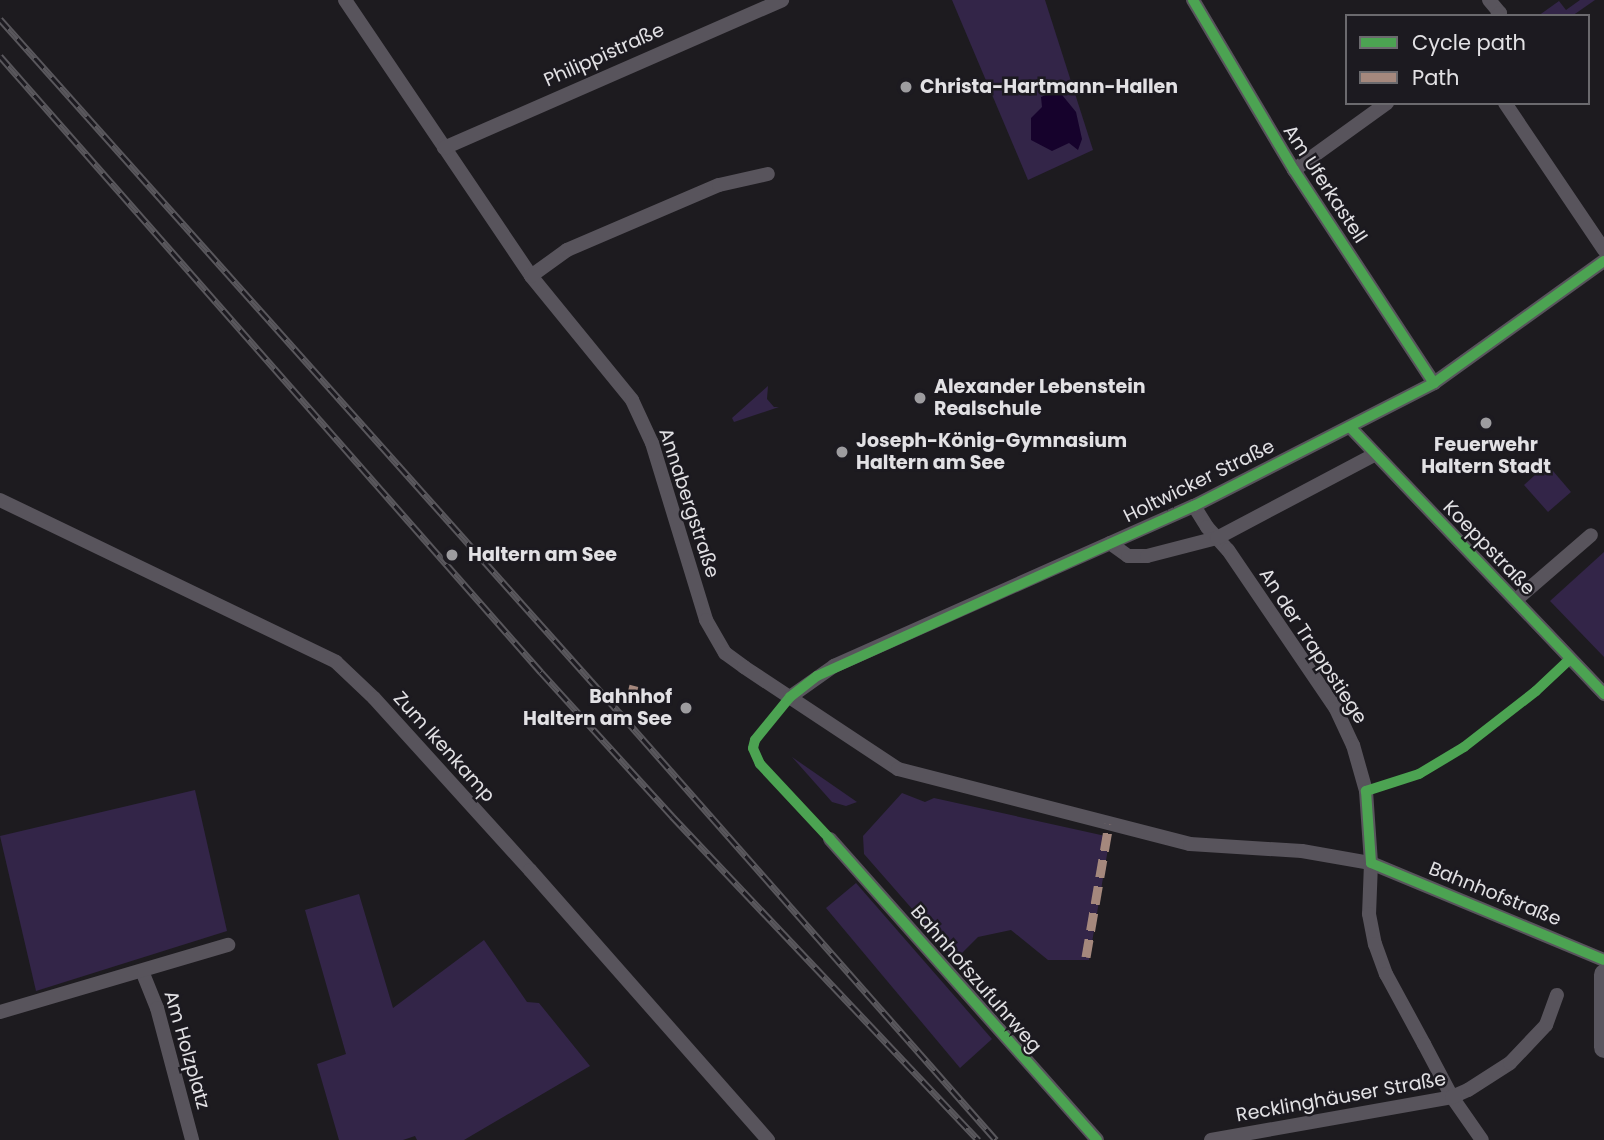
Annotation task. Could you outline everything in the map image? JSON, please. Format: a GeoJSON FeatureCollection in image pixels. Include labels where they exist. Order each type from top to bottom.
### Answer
{"type":"FeatureCollection","features":[{"type":"Feature","properties":{"kind":"main road"},"geometry":{"type":"LineString","coordinates":[[1604,974],[1604,1047]]}},
{"type":"Feature","properties":{"kind":"street","name":"Annabergstraße"},"geometry":{"type":"LineString","coordinates":[[345,0],[531,276],[632,400],[652,443],[706,620],[714,638],[725,653],[790,697]]}},
{"type":"Feature","properties":{"kind":"street","name":"Philippistraße"},"geometry":{"type":"LineString","coordinates":[[444,148],[782,0]]}},
{"type":"Feature","properties":{"kind":"street","name":"Am Uferkastell"},"geometry":{"type":"LineString","coordinates":[[1193,0],[1294,170],[1434,383]]}},
{"type":"Feature","properties":{"kind":"street"},"geometry":{"type":"LineString","coordinates":[[1489,0],[1499,14]]}},
{"type":"Feature","properties":{"kind":"street"},"geometry":{"type":"LineString","coordinates":[[1294,170],[1384,105]]}},
{"type":"Feature","properties":{"kind":"street"},"geometry":{"type":"LineString","coordinates":[[1505,105],[1604,250]]}},
{"type":"Feature","properties":{"kind":"street"},"geometry":{"type":"LineString","coordinates":[[531,276],[567,250],[719,185],[768,174]]}},
{"type":"Feature","properties":{"kind":"street","name":"Holtwicker Straße"},"geometry":{"type":"LineString","coordinates":[[790,697],[834,666],[1194,506],[1434,383],[1604,261]]}},
{"type":"Feature","properties":{"kind":"street","name":"Koeppstraße"},"geometry":{"type":"LineString","coordinates":[[1349,427],[1604,694]]}},
{"type":"Feature","properties":{"kind":"street","name":"Holtwicker Straße"},"geometry":{"type":"LineString","coordinates":[[1110,544],[1128,556],[1147,556],[1217,538],[1374,455]]}},
{"type":"Feature","properties":{"kind":"street","name":"Zum Ikenkamp"},"geometry":{"type":"LineString","coordinates":[[0,500],[337,662],[374,698],[530,870],[768,1140]]}},
{"type":"Feature","properties":{"kind":"street","name":"An der Trappstiege"},"geometry":{"type":"LineString","coordinates":[[1194,506],[1336,709],[1353,745],[1366,790],[1371,863],[1369,914],[1374,944],[1386,974],[1452,1097],[1482,1140]]}},
{"type":"Feature","properties":{"kind":"street"},"geometry":{"type":"LineString","coordinates":[[1516,600],[1591,534]]}},
{"type":"Feature","properties":{"kind":"street","name":"Bahnhofstraße"},"geometry":{"type":"LineString","coordinates":[[790,697],[898,769],[1190,844],[1224,849],[1302,851],[1371,863],[1604,960]]}},
{"type":"Feature","properties":{"kind":"street","name":"Bahnhofszufuhrweg"},"geometry":{"type":"LineString","coordinates":[[831,839],[1097,1140]]}},
{"type":"Feature","properties":{"kind":"street","name":"Am Holzplatz"},"geometry":{"type":"LineString","coordinates":[[0,1012],[228,945]]}},
{"type":"Feature","properties":{"kind":"street","name":"Am Holzplatz"},"geometry":{"type":"LineString","coordinates":[[142,971],[157,1008],[192,1140]]}},
{"type":"Feature","properties":{"kind":"street","name":"Recklinghäuser Straße"},"geometry":{"type":"LineString","coordinates":[[1212,1140],[1452,1097],[1510,1063],[1546,1025],[1557,995]]}},
{"type":"Feature","properties":{"kind":"shaded area"},"geometry":{"type":"Polygon","coordinates":[[[952,0],[1045,0],[1093,150],[1028,180],[952,0]]]}},
{"type":"Feature","properties":{"kind":"shaded area"},"geometry":{"type":"Polygon","coordinates":[[[1580,0],[1595,0],[1575,14],[1541,14],[1559,1],[1566,10],[1580,0]]]}},
{"type":"Feature","properties":{"kind":"shaded area"},"geometry":{"type":"Polygon","coordinates":[[[1058,90],[1076,112],[1082,139],[1078,150],[1069,143],[1052,151],[1031,140],[1031,118],[1042,107],[1041,97],[1058,90]]]}},
{"type":"Feature","properties":{"kind":"shaded area"},"geometry":{"type":"Polygon","coordinates":[[[768,386],[767,399],[774,407],[779,407],[734,422],[732,418],[768,386]]]}},
{"type":"Feature","properties":{"kind":"shaded area"},"geometry":{"type":"Polygon","coordinates":[[[1547,464],[1571,492],[1548,512],[1524,485],[1547,464]]]}},
{"type":"Feature","properties":{"kind":"shaded area"},"geometry":{"type":"Polygon","coordinates":[[[1604,552],[1604,657],[1550,601],[1604,552]]]}},
{"type":"Feature","properties":{"kind":"shaded area"},"geometry":{"type":"Polygon","coordinates":[[[792,757],[857,802],[846,806],[832,802],[792,757]]]}},
{"type":"Feature","properties":{"kind":"shaded area"},"geometry":{"type":"Polygon","coordinates":[[[195,790],[227,931],[36,991],[0,836],[195,790]]]}},
{"type":"Feature","properties":{"kind":"shaded area"},"geometry":{"type":"Polygon","coordinates":[[[902,793],[925,802],[934,798],[1110,837],[1089,960],[1048,960],[1011,930],[978,937],[956,959],[864,854],[863,836],[902,793]]]}},
{"type":"Feature","properties":{"kind":"shaded area"},"geometry":{"type":"Polygon","coordinates":[[[856,883],[992,1039],[960,1068],[826,908],[856,883]]]}},
{"type":"Feature","properties":{"kind":"shaded area"},"geometry":{"type":"Polygon","coordinates":[[[359,894],[393,1008],[484,940],[527,1002],[539,1003],[590,1066],[464,1140],[417,1140],[415,1136],[403,1140],[339,1140],[317,1064],[346,1054],[305,910],[359,894]]]}},
{"type":"Feature","properties":{"kind":"railway"},"geometry":{"type":"LineString","coordinates":[[0,19],[625,719],[996,1140]]}},
{"type":"Feature","properties":{"kind":"railway"},"geometry":{"type":"LineString","coordinates":[[0,56],[541,672],[672,816],[978,1140]]}},
{"type":"Feature","properties":{"kind":"marked path"},"geometry":{"type":"LineString","coordinates":[[631,697],[634,685]]}},
{"type":"Feature","properties":{"kind":"marked path"},"geometry":{"type":"LineString","coordinates":[[1086,957],[1109,824]]}},
{"type":"Feature","properties":{"kind":"cycle path"},"geometry":{"type":"LineString","coordinates":[[1193,0],[1294,170],[1434,383]]}},
{"type":"Feature","properties":{"kind":"cycle path"},"geometry":{"type":"LineString","coordinates":[[1097,1140],[760,764],[753,748],[755,740],[790,697],[817,676],[1194,506],[1434,383],[1604,261]]}},
{"type":"Feature","properties":{"kind":"cycle path"},"geometry":{"type":"LineString","coordinates":[[1350,427],[1604,694]]}},
{"type":"Feature","properties":{"kind":"cycle path"},"geometry":{"type":"LineString","coordinates":[[1570,659],[1536,691],[1464,747],[1419,774],[1366,791],[1371,863],[1604,960]]}},
{"type":"Feature","properties":{"kind":"place","name":"Christa-Hartmann-Hallen"},"geometry":{"type":"Point","coordinates":[906,87]}},
{"type":"Feature","properties":{"kind":"place","name":"Alexander Lebenstein Realschule"},"geometry":{"type":"Point","coordinates":[920,398]}},
{"type":"Feature","properties":{"kind":"place","name":"Feuerwehr Haltern Stadt"},"geometry":{"type":"Point","coordinates":[1486,423]}},
{"type":"Feature","properties":{"kind":"place","name":"Joseph-König-Gymnasium Haltern am See"},"geometry":{"type":"Point","coordinates":[842,452]}},
{"type":"Feature","properties":{"kind":"place","name":"Haltern am See"},"geometry":{"type":"Point","coordinates":[452,555]}},
{"type":"Feature","properties":{"kind":"place","name":"Bahnhof Haltern am See"},"geometry":{"type":"Point","coordinates":[686,708]}}]}
